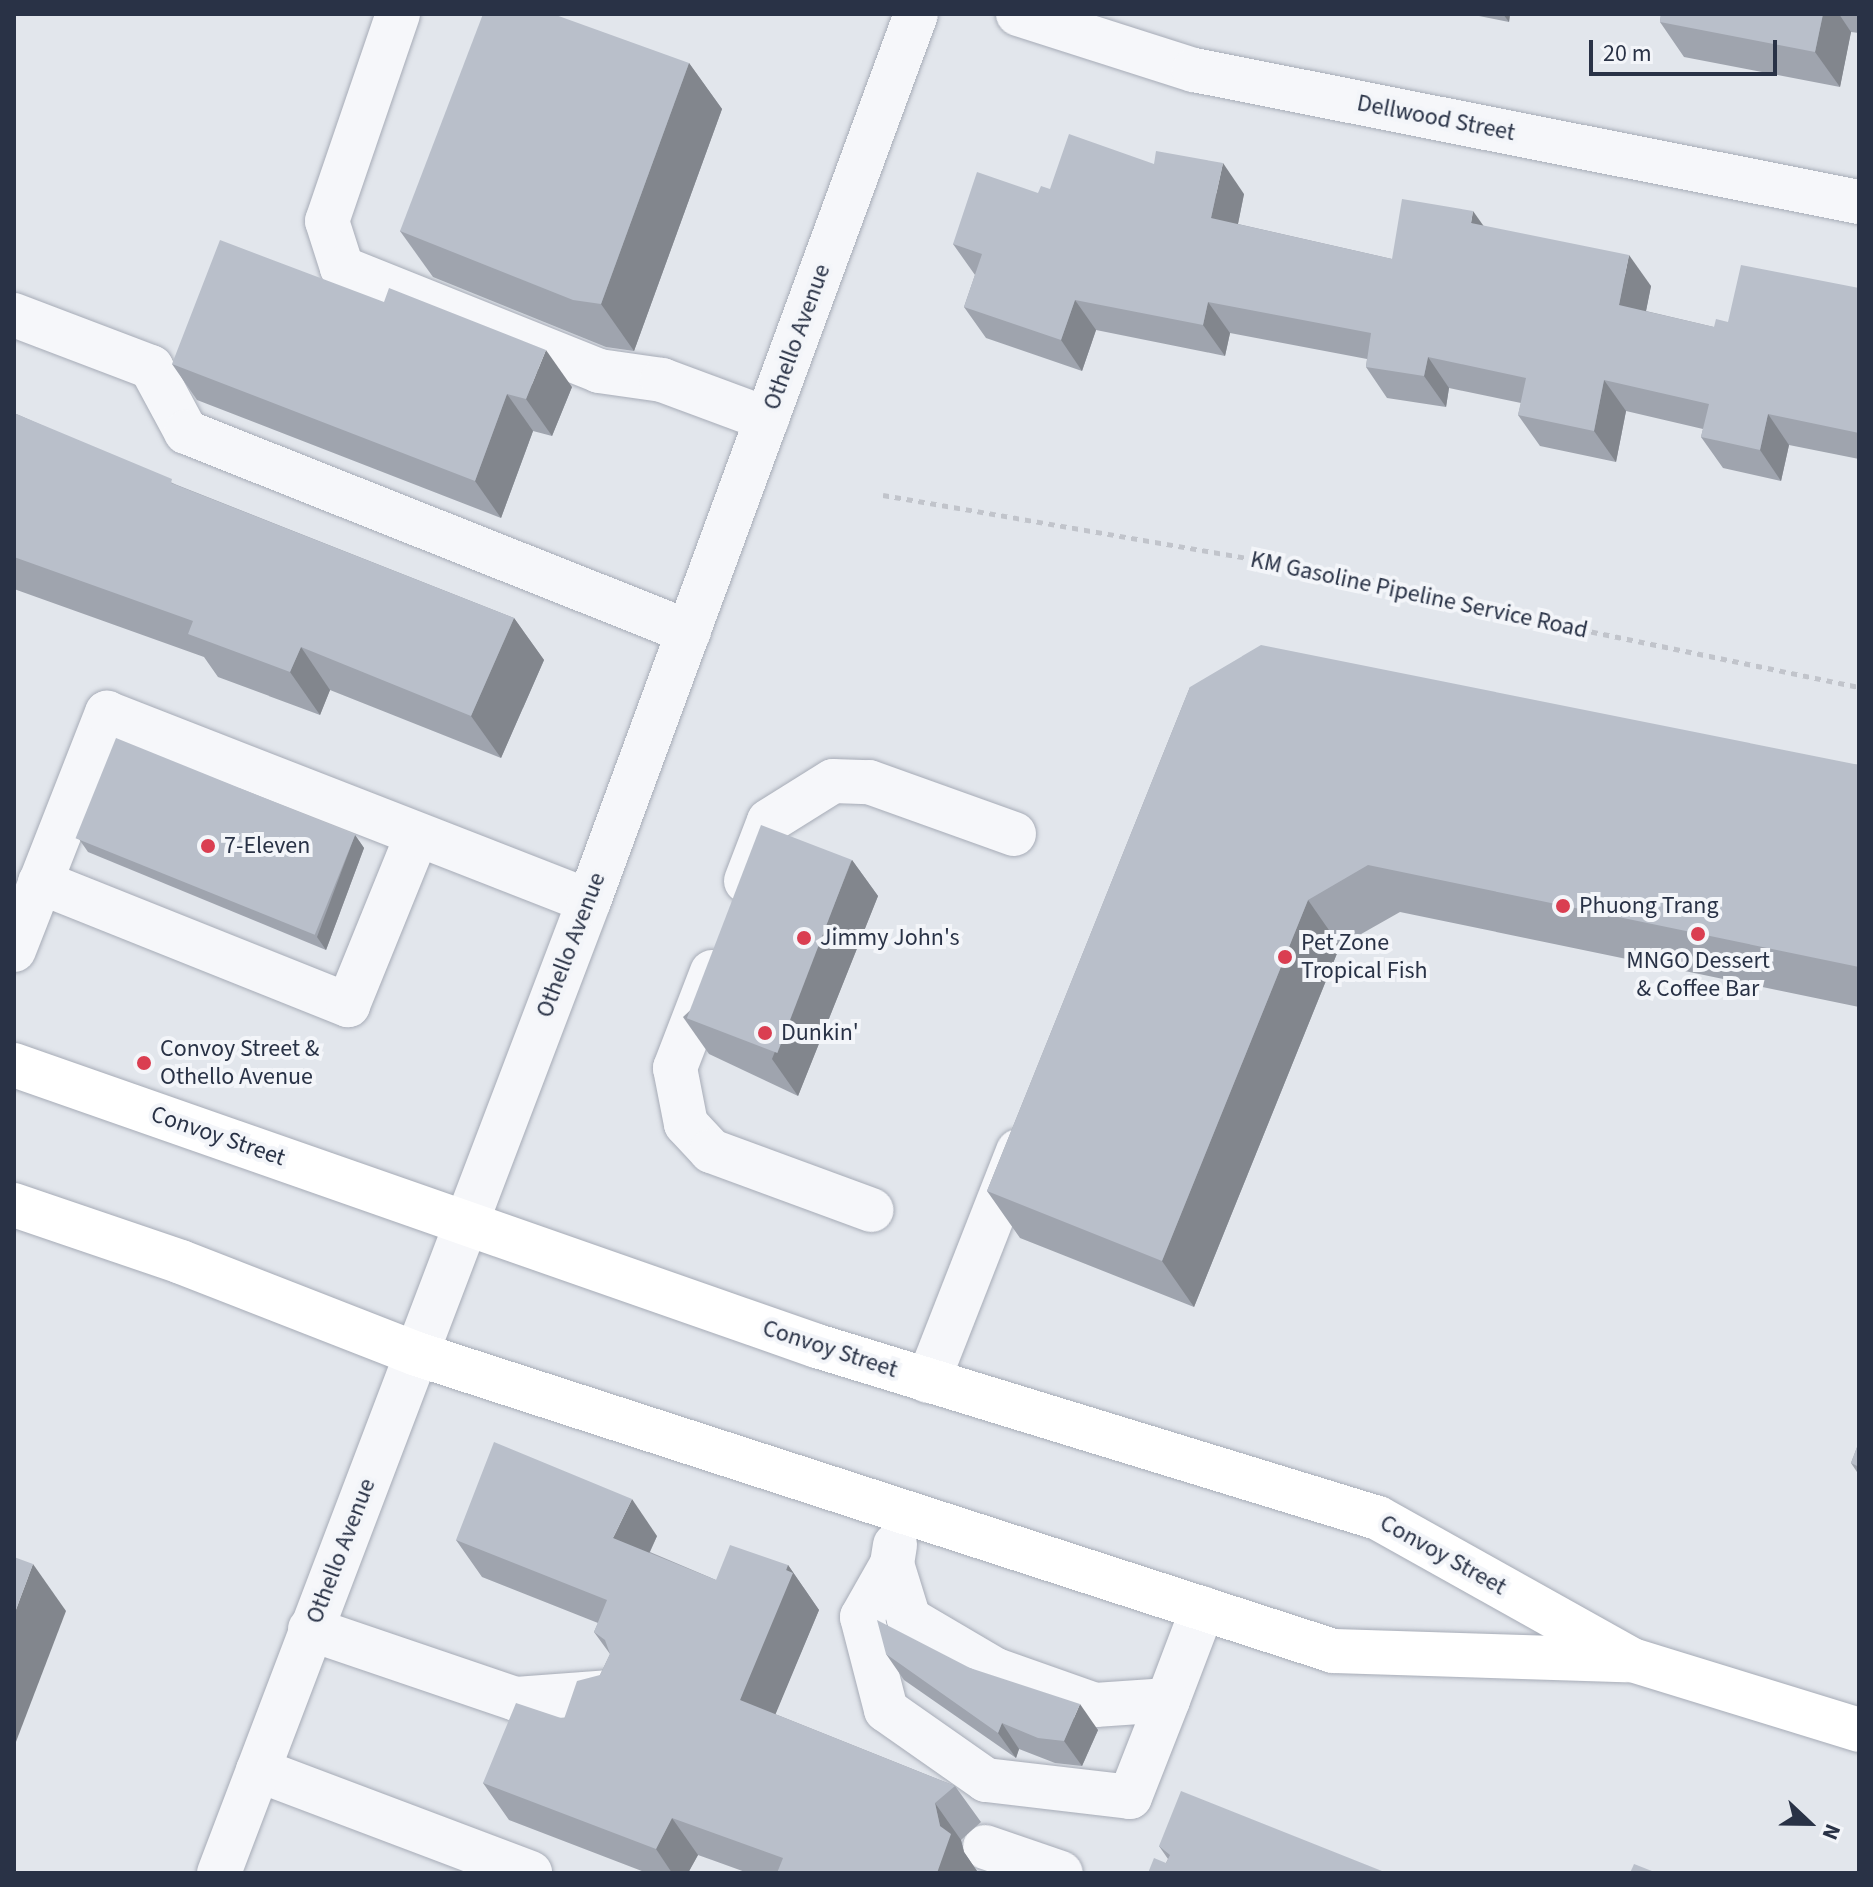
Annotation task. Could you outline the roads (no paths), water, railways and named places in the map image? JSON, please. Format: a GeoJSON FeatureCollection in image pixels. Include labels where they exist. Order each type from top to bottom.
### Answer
{"type":"FeatureCollection","features":[{"type":"Feature","properties":{"kind":"main road","name":"Convoy Street"},"geometry":{"type":"LineString","coordinates":[[14,1065],[928,1381],[1378,1518],[1632,1660],[1859,1730]]}},
{"type":"Feature","properties":{"kind":"main road","name":"Convoy Street"},"geometry":{"type":"LineString","coordinates":[[14,1205],[181,1262],[417,1354],[1333,1651],[1632,1660]]}},
{"type":"Feature","properties":{"kind":"street"},"geometry":{"type":"LineString","coordinates":[[398,14],[327,221],[342,268],[599,371],[662,380],[767,419]]}},
{"type":"Feature","properties":{"kind":"street","name":"Othello Avenue"},"geometry":{"type":"LineString","coordinates":[[219,1873],[417,1354],[463,1221],[589,901],[916,14]]}},
{"type":"Feature","properties":{"kind":"street","name":"Dellwood Street"},"geometry":{"type":"LineString","coordinates":[[1018,14],[1194,70],[1859,202]]}},
{"type":"Feature","properties":{"kind":"street"},"geometry":{"type":"LineString","coordinates":[[14,315],[151,367],[186,432],[689,632]]}},
{"type":"Feature","properties":{"kind":"street"},"geometry":{"type":"LineString","coordinates":[[14,950],[107,713],[589,901]]}},
{"type":"Feature","properties":{"kind":"street"},"geometry":{"type":"LineString","coordinates":[[871,1210],[711,1151],[686,1124],[675,1068],[769,821],[833,781],[869,782],[1014,834]]}},
{"type":"Feature","properties":{"kind":"street"},"geometry":{"type":"LineString","coordinates":[[40,882],[348,1005],[417,835]]}},
{"type":"Feature","properties":{"kind":"street"},"geometry":{"type":"LineString","coordinates":[[928,1381],[1036,1107]]}},
{"type":"Feature","properties":{"kind":"street"},"geometry":{"type":"LineString","coordinates":[[898,1511],[892,1564],[862,1617],[886,1710],[986,1780],[1130,1797],[1203,1608]]}},
{"type":"Feature","properties":{"kind":"street"},"geometry":{"type":"LineString","coordinates":[[892,1564],[909,1619],[996,1670],[1095,1705],[1168,1700]]}},
{"type":"Feature","properties":{"kind":"street"},"geometry":{"type":"LineString","coordinates":[[310,1629],[516,1699],[611,1692]]}},
{"type":"Feature","properties":{"kind":"street"},"geometry":{"type":"LineString","coordinates":[[258,1770],[530,1873]]}},
{"type":"Feature","properties":{"kind":"street"},"geometry":{"type":"LineString","coordinates":[[985,1847],[1061,1873]]}},
{"type":"Feature","properties":{"kind":"place","name":"7-Eleven"},"geometry":{"type":"Point","coordinates":[208,846]}},
{"type":"Feature","properties":{"kind":"place","name":"Phuong Trang"},"geometry":{"type":"Point","coordinates":[1563,906]}},
{"type":"Feature","properties":{"kind":"place","name":"MNGO Dessert & Coffee Bar"},"geometry":{"type":"Point","coordinates":[1698,934]}},
{"type":"Feature","properties":{"kind":"place","name":"Jimmy John's"},"geometry":{"type":"Point","coordinates":[804,938]}},
{"type":"Feature","properties":{"kind":"place","name":"Pet Zone Tropical Fish"},"geometry":{"type":"Point","coordinates":[1285,957]}},
{"type":"Feature","properties":{"kind":"place","name":"Dunkin'"},"geometry":{"type":"Point","coordinates":[765,1033]}},
{"type":"Feature","properties":{"kind":"place","name":"Convoy Street & Othello Avenue"},"geometry":{"type":"Point","coordinates":[144,1063]}}]}
